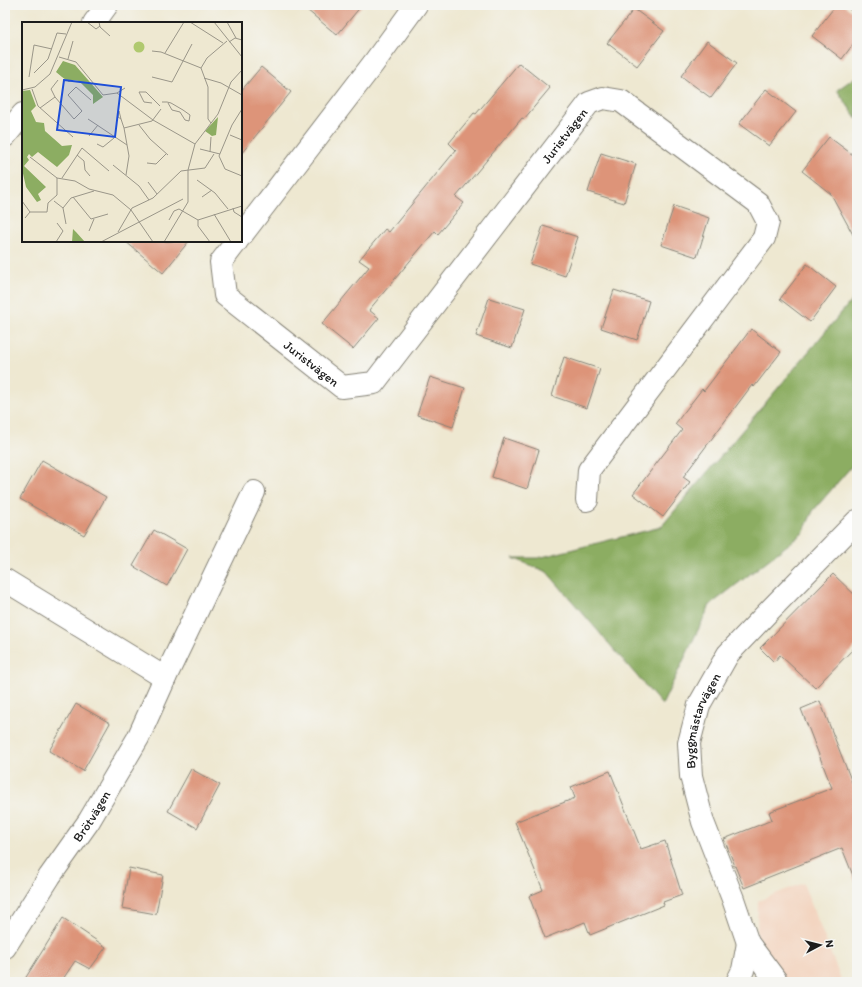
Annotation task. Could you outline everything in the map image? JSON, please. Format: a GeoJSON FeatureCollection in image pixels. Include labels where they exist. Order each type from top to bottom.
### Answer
{"type":"FeatureCollection","features":[{"type":"Feature","properties":{"kind":"street"},"geometry":{"type":"LineString","coordinates":[[95,22],[107,5]]}},
{"type":"Feature","properties":{"kind":"street"},"geometry":{"type":"LineString","coordinates":[[242,235],[373,64],[416,5]]}},
{"type":"Feature","properties":{"kind":"street","name":"Juristvägen"},"geometry":{"type":"LineString","coordinates":[[236,242],[220,262],[225,295],[342,387],[374,383],[589,103],[603,98],[621,101],[758,203],[768,222],[764,238],[589,470],[587,500]]}},
{"type":"Feature","properties":{"kind":"street"},"geometry":{"type":"LineString","coordinates":[[5,136],[22,115]]}},
{"type":"Feature","properties":{"kind":"street","name":"Brötvägen"},"geometry":{"type":"LineString","coordinates":[[5,947],[50,876],[89,821],[138,738],[254,492]]}},
{"type":"Feature","properties":{"kind":"street","name":"Byggmästarvägen"},"geometry":{"type":"LineString","coordinates":[[777,982],[748,943],[733,899],[703,822],[691,776],[689,743],[699,705],[728,654],[857,520]]}},
{"type":"Feature","properties":{"kind":"street"},"geometry":{"type":"LineString","coordinates":[[5,580],[165,678]]}},
{"type":"Feature","properties":{"kind":"street"},"geometry":{"type":"LineString","coordinates":[[737,982],[743,970],[748,943]]}},
{"type":"Feature","properties":{"kind":"shaded area"},"geometry":{"type":"Polygon","coordinates":[[[803,883],[842,982],[755,982],[758,901],[803,883]]]}},
{"type":"Feature","properties":{"kind":"green space"},"geometry":{"type":"Polygon","coordinates":[[[857,76],[857,119],[837,90],[857,76]]]}},
{"type":"Feature","properties":{"kind":"green space"},"geometry":{"type":"Polygon","coordinates":[[[857,294],[857,460],[813,511],[803,533],[710,605],[662,705],[547,572],[513,558],[538,558],[661,527],[857,294]]]}},
{"type":"Feature","properties":{"kind":"building"},"geometry":{"type":"Polygon","coordinates":[[[301,5],[362,5],[337,35],[301,5]]]}},
{"type":"Feature","properties":{"kind":"building"},"geometry":{"type":"Polygon","coordinates":[[[836,5],[844,5],[857,15],[857,39],[842,59],[812,36],[836,5]]]}},
{"type":"Feature","properties":{"kind":"building"},"geometry":{"type":"Polygon","coordinates":[[[634,9],[664,31],[637,66],[607,43],[634,9]]]}},
{"type":"Feature","properties":{"kind":"building"},"geometry":{"type":"Polygon","coordinates":[[[707,41],[737,63],[711,98],[681,76],[707,41]]]}},
{"type":"Feature","properties":{"kind":"building"},"geometry":{"type":"Polygon","coordinates":[[[519,63],[550,88],[524,119],[522,118],[456,197],[464,203],[438,234],[435,231],[369,310],[379,318],[353,349],[322,324],[369,267],[359,260],[385,229],[389,232],[456,150],[449,143],[474,113],[476,114],[519,63]]]}},
{"type":"Feature","properties":{"kind":"building"},"geometry":{"type":"Polygon","coordinates":[[[261,67],[291,92],[242,153],[242,90],[261,67]]]}},
{"type":"Feature","properties":{"kind":"building"},"geometry":{"type":"Polygon","coordinates":[[[766,89],[796,112],[769,146],[739,124],[766,89]]]}},
{"type":"Feature","properties":{"kind":"building"},"geometry":{"type":"Polygon","coordinates":[[[829,137],[857,158],[857,242],[831,194],[802,171],[829,137]]]}},
{"type":"Feature","properties":{"kind":"building"},"geometry":{"type":"Polygon","coordinates":[[[601,153],[636,164],[624,203],[588,192],[601,153]]]}},
{"type":"Feature","properties":{"kind":"building"},"geometry":{"type":"Polygon","coordinates":[[[674,206],[709,218],[697,257],[661,245],[674,206]]]}},
{"type":"Feature","properties":{"kind":"building"},"geometry":{"type":"Polygon","coordinates":[[[543,226],[578,237],[565,276],[530,264],[543,226]]]}},
{"type":"Feature","properties":{"kind":"building"},"geometry":{"type":"Polygon","coordinates":[[[126,242],[188,242],[163,273],[126,242]]]}},
{"type":"Feature","properties":{"kind":"building"},"geometry":{"type":"Polygon","coordinates":[[[807,264],[836,287],[810,322],[780,299],[807,264]]]}},
{"type":"Feature","properties":{"kind":"building"},"geometry":{"type":"Polygon","coordinates":[[[614,290],[649,301],[637,340],[601,328],[614,290]]]}},
{"type":"Feature","properties":{"kind":"building"},"geometry":{"type":"Polygon","coordinates":[[[489,298],[525,309],[512,348],[476,336],[489,298]]]}},
{"type":"Feature","properties":{"kind":"building"},"geometry":{"type":"Polygon","coordinates":[[[751,329],[781,352],[754,387],[752,385],[683,477],[690,482],[663,517],[633,494],[682,430],[675,424],[702,389],[704,391],[751,329]]]}},
{"type":"Feature","properties":{"kind":"building"},"geometry":{"type":"Polygon","coordinates":[[[564,357],[600,369],[587,408],[552,396],[564,357]]]}},
{"type":"Feature","properties":{"kind":"building"},"geometry":{"type":"Polygon","coordinates":[[[430,377],[465,388],[453,427],[417,415],[430,377]]]}},
{"type":"Feature","properties":{"kind":"building"},"geometry":{"type":"Polygon","coordinates":[[[504,438],[539,450],[527,489],[492,477],[504,438]]]}},
{"type":"Feature","properties":{"kind":"building"},"geometry":{"type":"Polygon","coordinates":[[[42,460],[106,497],[84,535],[20,499],[42,460]]]}},
{"type":"Feature","properties":{"kind":"building"},"geometry":{"type":"Polygon","coordinates":[[[154,530],[187,549],[167,586],[133,566],[154,530]]]}},
{"type":"Feature","properties":{"kind":"building"},"geometry":{"type":"Polygon","coordinates":[[[833,574],[857,597],[857,645],[815,688],[780,655],[774,662],[760,648],[833,574]]]}},
{"type":"Feature","properties":{"kind":"building"},"geometry":{"type":"Polygon","coordinates":[[[820,701],[857,795],[857,882],[856,883],[842,848],[744,888],[724,839],[772,820],[769,812],[832,788],[801,709],[820,701]]]}},
{"type":"Feature","properties":{"kind":"building"},"geometry":{"type":"Polygon","coordinates":[[[76,704],[110,723],[83,771],[49,751],[76,704]]]}},
{"type":"Feature","properties":{"kind":"building"},"geometry":{"type":"Polygon","coordinates":[[[191,769],[220,785],[197,828],[168,811],[191,769]]]}},
{"type":"Feature","properties":{"kind":"building"},"geometry":{"type":"Polygon","coordinates":[[[610,771],[641,849],[665,841],[682,895],[663,902],[664,905],[590,935],[585,922],[545,938],[529,896],[543,890],[515,822],[575,798],[571,787],[610,771]]]}},
{"type":"Feature","properties":{"kind":"building"},"geometry":{"type":"Polygon","coordinates":[[[129,868],[163,875],[156,914],[122,908],[129,868]]]}},
{"type":"Feature","properties":{"kind":"building"},"geometry":{"type":"Polygon","coordinates":[[[63,918],[106,947],[90,969],[75,961],[61,982],[23,982],[63,918]]]}}]}
